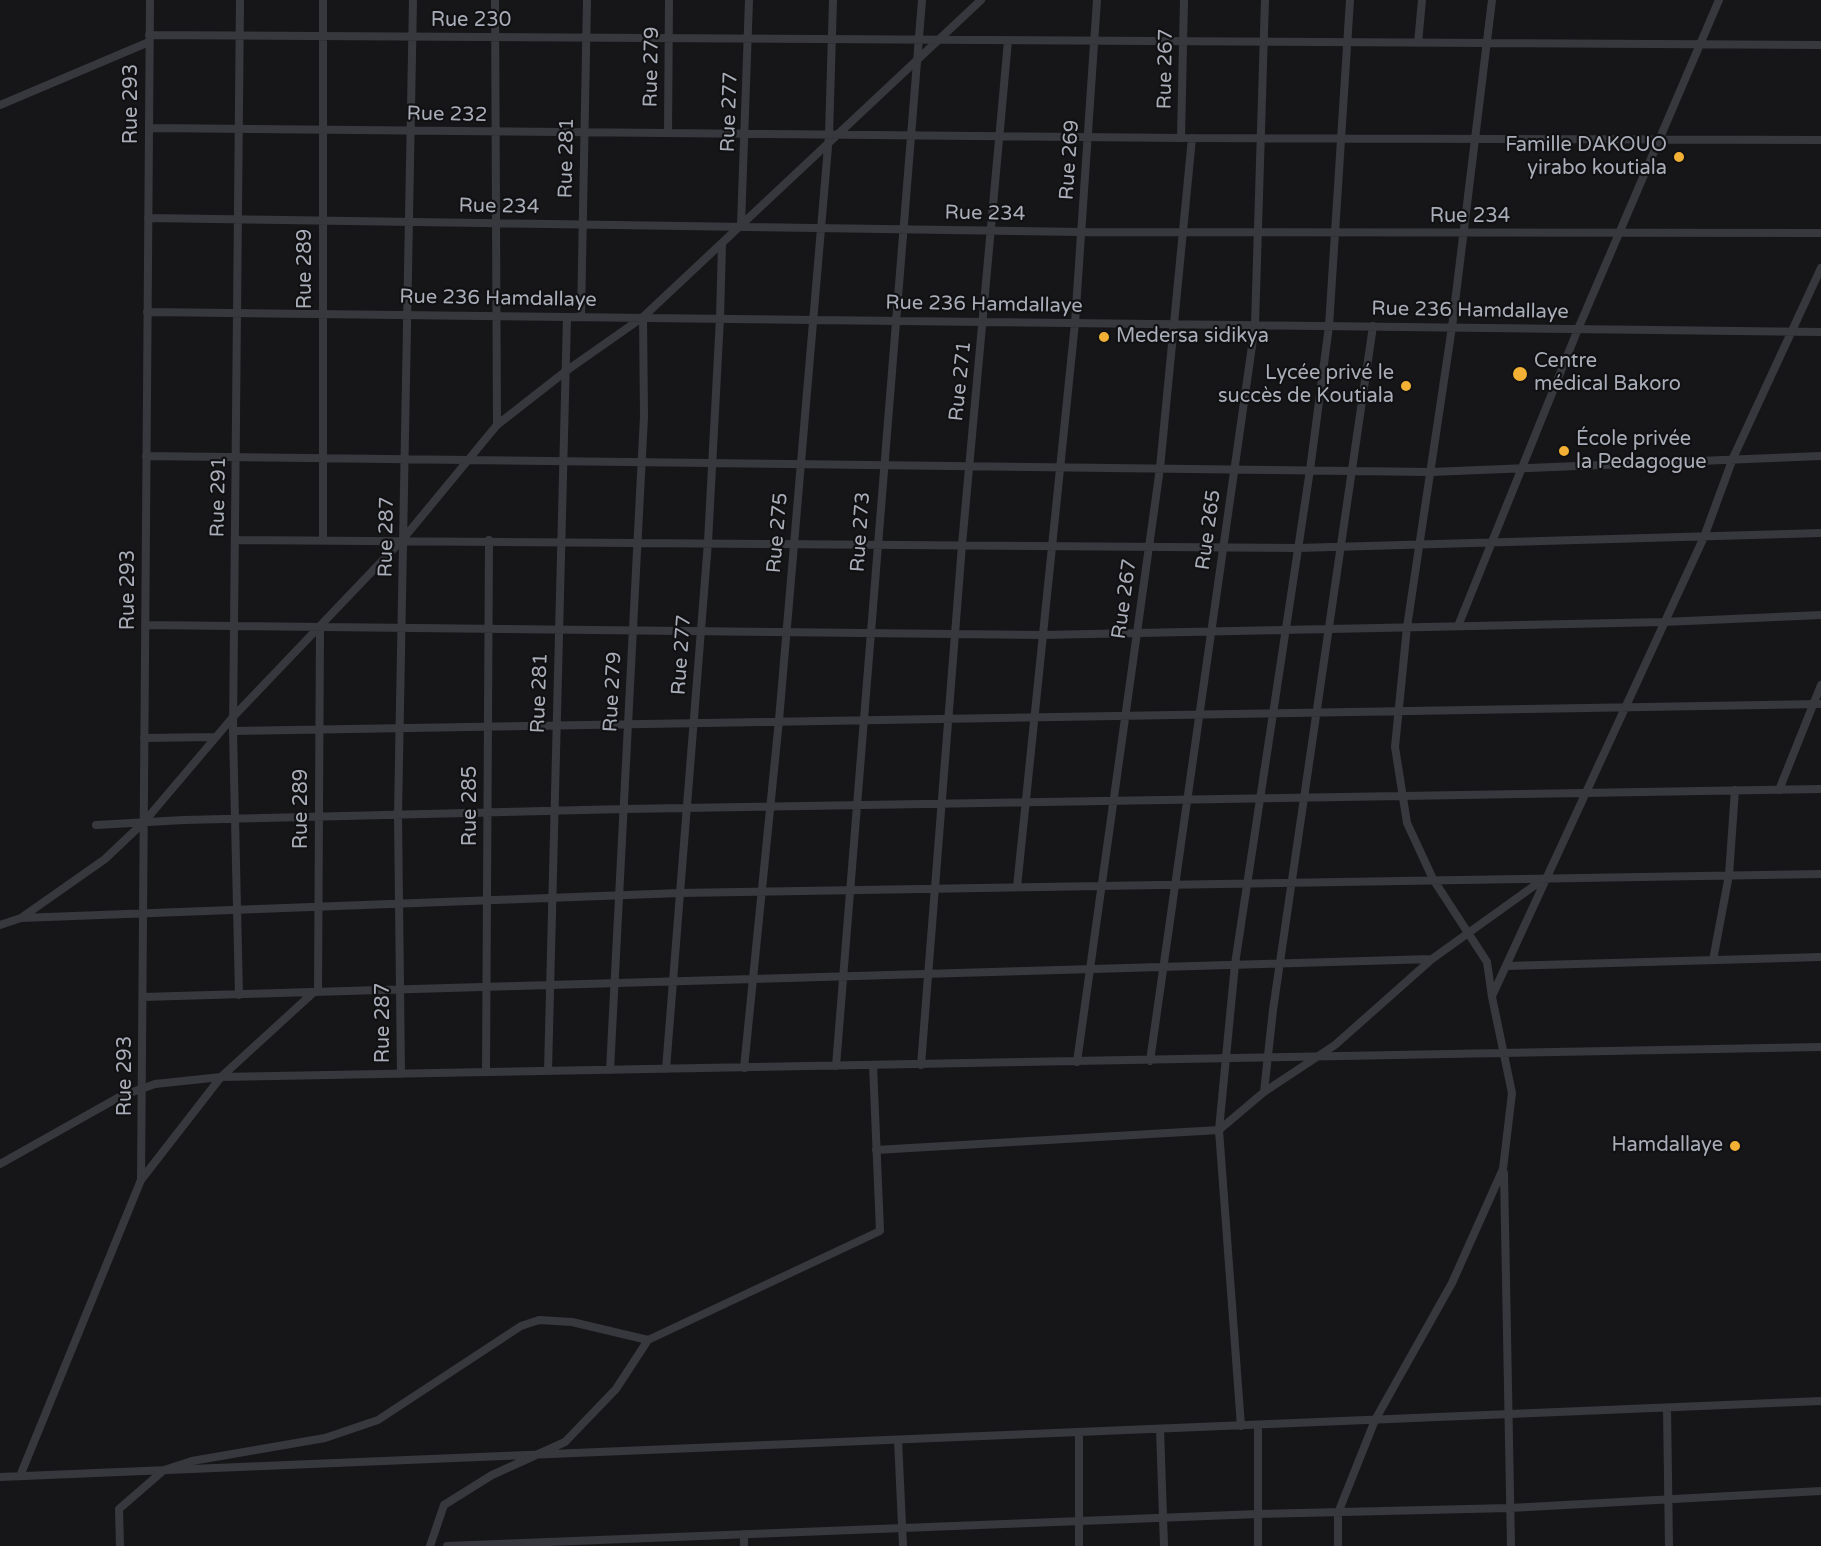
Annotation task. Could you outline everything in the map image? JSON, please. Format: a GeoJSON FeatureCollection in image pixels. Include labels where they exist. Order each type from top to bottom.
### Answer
{"type":"FeatureCollection","features":[{"type":"Feature","properties":{"kind":"street","name":"Rue 293"},"geometry":{"type":"LineString","coordinates":[[141,1180],[150,0]]}},
{"type":"Feature","properties":{"kind":"street","name":"Rue 291"},"geometry":{"type":"LineString","coordinates":[[239,995],[233,717],[240,0]]}},
{"type":"Feature","properties":{"kind":"street","name":"Rue 289"},"geometry":{"type":"LineString","coordinates":[[323,0],[323,538]]}},
{"type":"Feature","properties":{"kind":"street","name":"Rue 287"},"geometry":{"type":"LineString","coordinates":[[401,1074],[398,815],[411,222],[413,0]]}},
{"type":"Feature","properties":{"kind":"street"},"geometry":{"type":"LineString","coordinates":[[495,0],[496,425]]}},
{"type":"Feature","properties":{"kind":"street","name":"Rue 281"},"geometry":{"type":"LineString","coordinates":[[581,317],[587,0]]}},
{"type":"Feature","properties":{"kind":"street","name":"Rue 279"},"geometry":{"type":"LineString","coordinates":[[668,134],[669,0]]}},
{"type":"Feature","properties":{"kind":"street","name":"Rue 277"},"geometry":{"type":"LineString","coordinates":[[741,225],[749,0]]}},
{"type":"Feature","properties":{"kind":"street","name":"Rue 275"},"geometry":{"type":"LineString","coordinates":[[744,1068],[779,720],[819,227],[829,135],[833,0]]}},
{"type":"Feature","properties":{"kind":"street","name":"Rue 273"},"geometry":{"type":"LineString","coordinates":[[836,1066],[922,0]]}},
{"type":"Feature","properties":{"kind":"street"},"geometry":{"type":"LineString","coordinates":[[21,918],[105,859],[144,822],[233,717],[403,539],[496,425],[566,371],[643,317],[981,0]]}},
{"type":"Feature","properties":{"kind":"street","name":"Rue 269"},"geometry":{"type":"LineString","coordinates":[[1017,887],[1075,323],[1097,0]]}},
{"type":"Feature","properties":{"kind":"street","name":"Rue 267"},"geometry":{"type":"LineString","coordinates":[[1180,138],[1184,0]]}},
{"type":"Feature","properties":{"kind":"street","name":"Rue 265"},"geometry":{"type":"LineString","coordinates":[[1150,1061],[1255,325],[1265,0]]}},
{"type":"Feature","properties":{"kind":"street"},"geometry":{"type":"LineString","coordinates":[[1241,1426],[1220,1130],[1234,964],[1310,470],[1329,326],[1350,0]]}},
{"type":"Feature","properties":{"kind":"street"},"geometry":{"type":"LineString","coordinates":[[1418,43],[1422,0]]}},
{"type":"Feature","properties":{"kind":"street"},"geometry":{"type":"LineString","coordinates":[[1492,0],[1452,327],[1407,627],[1395,747],[1407,823],[1433,879],[1487,963],[1512,1093],[1503,1169],[1511,1546]]}},
{"type":"Feature","properties":{"kind":"street"},"geometry":{"type":"LineString","coordinates":[[1458,626],[1578,328],[1719,0]]}},
{"type":"Feature","properties":{"kind":"street","name":"Rue 230"},"geometry":{"type":"LineString","coordinates":[[149,38],[322,36],[1821,45]]}},
{"type":"Feature","properties":{"kind":"street"},"geometry":{"type":"LineString","coordinates":[[0,105],[149,38]]}},
{"type":"Feature","properties":{"kind":"street","name":"Rue 271"},"geometry":{"type":"LineString","coordinates":[[921,1065],[962,545],[1008,41]]}},
{"type":"Feature","properties":{"kind":"street","name":"Rue 232"},"geometry":{"type":"LineString","coordinates":[[149,128],[1261,139],[1821,140]]}},
{"type":"Feature","properties":{"kind":"street","name":"Rue 267"},"geometry":{"type":"LineString","coordinates":[[1077,1062],[1160,468],[1176,324],[1192,138]]}},
{"type":"Feature","properties":{"kind":"street","name":"Rue 234"},"geometry":{"type":"LineString","coordinates":[[148,218],[582,225],[741,225],[1082,232],[1821,233]]}},
{"type":"Feature","properties":{"kind":"street","name":"Rue 277"},"geometry":{"type":"LineString","coordinates":[[666,1069],[708,542],[722,244]]}},
{"type":"Feature","properties":{"kind":"street"},"geometry":{"type":"LineString","coordinates":[[1492,997],[1546,877],[1588,793],[1704,537],[1733,458],[1821,268]]}},
{"type":"Feature","properties":{"kind":"street","name":"Rue 236 Hamdallaye"},"geometry":{"type":"LineString","coordinates":[[147,312],[1821,332]]}},
{"type":"Feature","properties":{"kind":"street","name":"Rue 281"},"geometry":{"type":"LineString","coordinates":[[548,1071],[567,317]]}},
{"type":"Feature","properties":{"kind":"street","name":"Rue 279"},"geometry":{"type":"LineString","coordinates":[[610,1070],[642,462],[643,317]]}},
{"type":"Feature","properties":{"kind":"street"},"geometry":{"type":"LineString","coordinates":[[1264,1092],[1292,882],[1373,326]]}},
{"type":"Feature","properties":{"kind":"street"},"geometry":{"type":"LineString","coordinates":[[146,456],[1431,472],[1821,456]]}},
{"type":"Feature","properties":{"kind":"street"},"geometry":{"type":"LineString","coordinates":[[235,540],[323,538],[1298,548],[1821,534]]}},
{"type":"Feature","properties":{"kind":"street","name":"Rue 285"},"geometry":{"type":"LineString","coordinates":[[486,1072],[489,540]]}},
{"type":"Feature","properties":{"kind":"street"},"geometry":{"type":"LineString","coordinates":[[145,625],[1043,635],[1664,622],[1821,615]]}},
{"type":"Feature","properties":{"kind":"street","name":"Rue 289"},"geometry":{"type":"LineString","coordinates":[[316,992],[319,906],[320,627]]}},
{"type":"Feature","properties":{"kind":"street"},"geometry":{"type":"LineString","coordinates":[[1779,790],[1817,704],[1821,685]]}},
{"type":"Feature","properties":{"kind":"street"},"geometry":{"type":"LineString","coordinates":[[233,731],[556,723],[1625,709],[1817,704]]}},
{"type":"Feature","properties":{"kind":"street"},"geometry":{"type":"LineString","coordinates":[[144,738],[216,737]]}},
{"type":"Feature","properties":{"kind":"street"},"geometry":{"type":"LineString","coordinates":[[96,825],[234,818],[624,809],[1821,789]]}},
{"type":"Feature","properties":{"kind":"street"},"geometry":{"type":"LineString","coordinates":[[1713,960],[1729,875],[1735,790]]}},
{"type":"Feature","properties":{"kind":"street"},"geometry":{"type":"LineString","coordinates":[[0,925],[21,918],[680,893],[1821,874]]}},
{"type":"Feature","properties":{"kind":"street"},"geometry":{"type":"LineString","coordinates":[[876,1150],[1220,1130],[1264,1092],[1335,1045],[1432,958],[1546,877]]}},
{"type":"Feature","properties":{"kind":"street"},"geometry":{"type":"LineString","coordinates":[[1506,966],[1821,957]]}},
{"type":"Feature","properties":{"kind":"street"},"geometry":{"type":"LineString","coordinates":[[143,997],[1432,958]]}},
{"type":"Feature","properties":{"kind":"street"},"geometry":{"type":"LineString","coordinates":[[20,1476],[141,1180],[221,1077],[316,992]]}},
{"type":"Feature","properties":{"kind":"street"},"geometry":{"type":"LineString","coordinates":[[0,1164],[121,1096],[155,1084],[221,1077],[1504,1055],[1821,1047]]}},
{"type":"Feature","properties":{"kind":"street"},"geometry":{"type":"LineString","coordinates":[[430,1546],[444,1505],[492,1475],[565,1442],[616,1389],[648,1340],[880,1231],[873,1065]]}},
{"type":"Feature","properties":{"kind":"street"},"geometry":{"type":"LineString","coordinates":[[1338,1546],[1338,1513],[1376,1420],[1452,1283],[1503,1169]]}},
{"type":"Feature","properties":{"kind":"street"},"geometry":{"type":"LineString","coordinates":[[120,1546],[119,1509],[164,1470],[192,1461],[325,1438],[378,1420],[521,1326],[538,1320],[572,1322],[648,1340]]}},
{"type":"Feature","properties":{"kind":"street"},"geometry":{"type":"LineString","coordinates":[[0,1477],[1821,1401]]}},
{"type":"Feature","properties":{"kind":"street"},"geometry":{"type":"LineString","coordinates":[[1666,1408],[1669,1546]]}},
{"type":"Feature","properties":{"kind":"street"},"geometry":{"type":"LineString","coordinates":[[1258,1425],[1258,1546]]}},
{"type":"Feature","properties":{"kind":"street"},"geometry":{"type":"LineString","coordinates":[[1160,1429],[1164,1546]]}},
{"type":"Feature","properties":{"kind":"street"},"geometry":{"type":"LineString","coordinates":[[1079,1432],[1079,1546]]}},
{"type":"Feature","properties":{"kind":"street"},"geometry":{"type":"LineString","coordinates":[[898,1440],[903,1546]]}},
{"type":"Feature","properties":{"kind":"street"},"geometry":{"type":"LineString","coordinates":[[447,1546],[1258,1514],[1510,1508],[1668,1497],[1821,1491]]}},
{"type":"Feature","properties":{"kind":"street"},"geometry":{"type":"LineString","coordinates":[[744,1534],[744,1546]]}},
{"type":"Feature","properties":{"kind":"place","name":"Famille DAKOUO yirabo koutiala"},"geometry":{"type":"Point","coordinates":[1679,157]}},
{"type":"Feature","properties":{"kind":"place","name":"Medersa sidikya"},"geometry":{"type":"Point","coordinates":[1104,337]}},
{"type":"Feature","properties":{"kind":"place","name":"Centre médical Bakoro"},"geometry":{"type":"Point","coordinates":[1520,374]}},
{"type":"Feature","properties":{"kind":"place","name":"Lycée privé le succès de Koutiala"},"geometry":{"type":"Point","coordinates":[1406,386]}},
{"type":"Feature","properties":{"kind":"place","name":"École privée la Pedagogue"},"geometry":{"type":"Point","coordinates":[1564,451]}},
{"type":"Feature","properties":{"kind":"place","name":"Hamdallaye"},"geometry":{"type":"Point","coordinates":[1735,1146]}}]}
